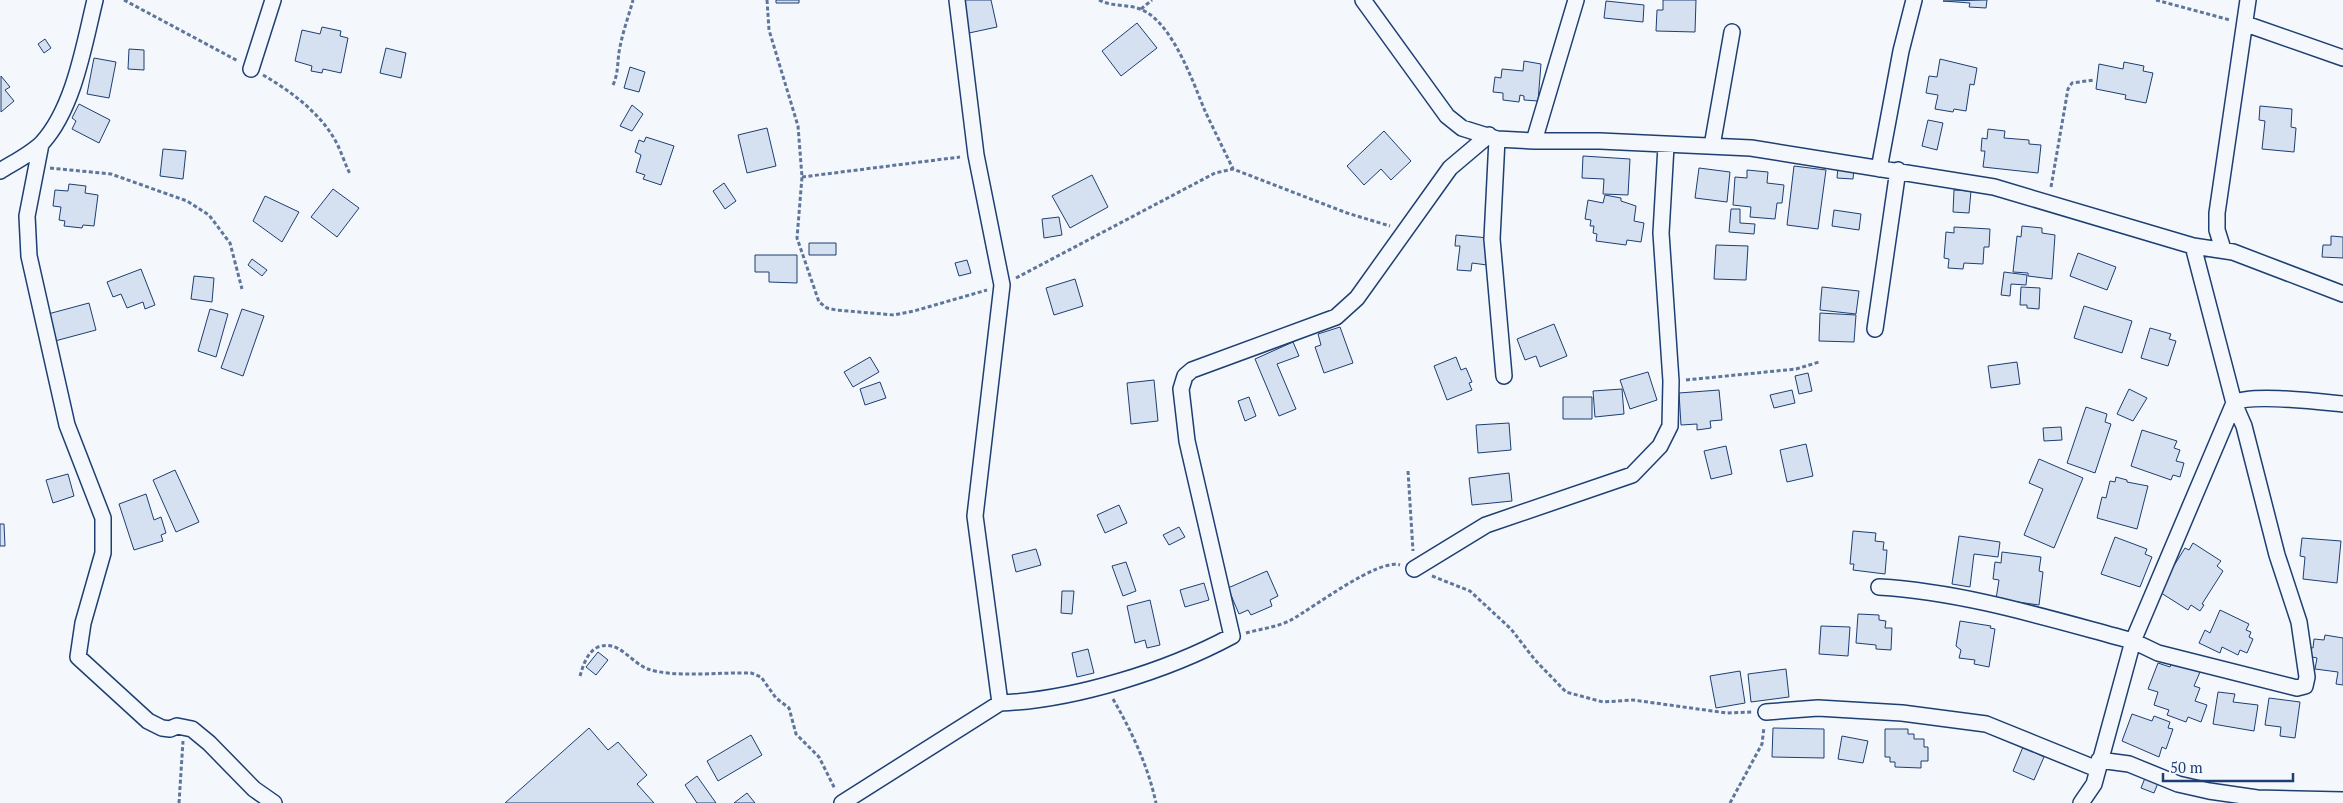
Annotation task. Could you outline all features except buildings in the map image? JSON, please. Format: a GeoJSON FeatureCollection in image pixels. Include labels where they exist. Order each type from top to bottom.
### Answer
{"type":"FeatureCollection","features":[{"type":"Feature","properties":{"kind":"street"},"geometry":{"type":"LineString","coordinates":[[0,171],[41,144],[52,128],[68,98],[95,0]]}},
{"type":"Feature","properties":{"kind":"street"},"geometry":{"type":"LineString","coordinates":[[251,69],[273,0]]}},
{"type":"Feature","properties":{"kind":"street"},"geometry":{"type":"LineString","coordinates":[[956,0],[976,155],[1002,285],[975,516],[1000,703]]}},
{"type":"Feature","properties":{"kind":"street"},"geometry":{"type":"LineString","coordinates":[[1363,0],[1447,116],[1462,128],[1493,137],[1534,142],[1600,141],[1666,146],[1751,148],[1879,169],[1898,170],[1994,187],[2193,246],[2223,249],[2343,294]]}},
{"type":"Feature","properties":{"kind":"street"},"geometry":{"type":"LineString","coordinates":[[1534,142],[1576,0]]}},
{"type":"Feature","properties":{"kind":"street"},"geometry":{"type":"LineString","coordinates":[[1879,169],[1914,0]]}},
{"type":"Feature","properties":{"kind":"street"},"geometry":{"type":"LineString","coordinates":[[2223,249],[2217,230],[2217,213],[2248,0]]}},
{"type":"Feature","properties":{"kind":"street"},"geometry":{"type":"LineString","coordinates":[[2246,24],[2343,58]]}},
{"type":"Feature","properties":{"kind":"street"},"geometry":{"type":"LineString","coordinates":[[1712,146],[1732,32]]}},
{"type":"Feature","properties":{"kind":"street"},"geometry":{"type":"LineString","coordinates":[[842,803],[1000,703],[1028,702],[1106,685],[1199,654],[1232,636],[1187,441],[1181,389],[1185,376],[1192,370],[1236,352],[1336,317],[1357,298],[1450,168],[1493,137]]}},
{"type":"Feature","properties":{"kind":"street"},"geometry":{"type":"LineString","coordinates":[[1493,137],[1492,239],[1504,376]]}},
{"type":"Feature","properties":{"kind":"street"},"geometry":{"type":"LineString","coordinates":[[41,144],[27,216],[29,256],[67,425],[103,518],[103,553],[83,623],[78,657],[148,721],[162,728],[192,729],[209,743],[254,789],[274,803]]}},
{"type":"Feature","properties":{"kind":"street"},"geometry":{"type":"LineString","coordinates":[[1414,569],[1486,525],[1632,475],[1660,446],[1670,426],[1671,381],[1661,233],[1666,146]]}},
{"type":"Feature","properties":{"kind":"street"},"geometry":{"type":"LineString","coordinates":[[1875,330],[1898,170]]}},
{"type":"Feature","properties":{"kind":"street"},"geometry":{"type":"LineString","coordinates":[[1879,587],[1904,588],[1970,599],[2133,641],[2166,654],[2297,688],[2305,686],[2307,677],[2298,622],[2277,555],[2244,426],[2234,403],[2193,246]]}},
{"type":"Feature","properties":{"kind":"street"},"geometry":{"type":"LineString","coordinates":[[2081,803],[2094,784],[2133,641],[2234,403],[2243,400],[2278,399],[2343,404]]}},
{"type":"Feature","properties":{"kind":"street"},"geometry":{"type":"LineString","coordinates":[[1766,712],[1794,708],[1902,712],[1986,724],[2098,764],[2129,764],[2178,784],[2209,792],[2257,798],[2343,800]]}},
{"type":"Feature","properties":{"kind":"path"},"geometry":{"type":"LineString","coordinates":[[614,86],[619,74],[617,63],[620,46],[633,0]]}},
{"type":"Feature","properties":{"kind":"path"},"geometry":{"type":"LineString","coordinates":[[767,0],[769,30],[798,126],[802,177],[797,238],[814,291],[819,302],[827,308],[894,315],[1002,285],[1215,174],[1233,169],[1347,213],[1404,230]]}},
{"type":"Feature","properties":{"kind":"path"},"geometry":{"type":"LineString","coordinates":[[1099,0],[1122,7],[1141,9],[1157,21],[1184,61],[1205,112],[1233,169]]}},
{"type":"Feature","properties":{"kind":"path"},"geometry":{"type":"LineString","coordinates":[[1141,9],[1152,0]]}},
{"type":"Feature","properties":{"kind":"path"},"geometry":{"type":"LineString","coordinates":[[2156,0],[2246,24]]}},
{"type":"Feature","properties":{"kind":"path"},"geometry":{"type":"LineString","coordinates":[[2048,203],[2068,89],[2072,83],[2094,80]]}},
{"type":"Feature","properties":{"kind":"path"},"geometry":{"type":"LineString","coordinates":[[802,177],[976,155]]}},
{"type":"Feature","properties":{"kind":"path"},"geometry":{"type":"LineString","coordinates":[[37,166],[110,174],[187,201],[210,215],[230,243],[242,289]]}},
{"type":"Feature","properties":{"kind":"path"},"geometry":{"type":"LineString","coordinates":[[1671,381],[1796,369],[1819,362]]}},
{"type":"Feature","properties":{"kind":"path"},"geometry":{"type":"LineString","coordinates":[[1408,471],[1414,569]]}},
{"type":"Feature","properties":{"kind":"path"},"geometry":{"type":"LineString","coordinates":[[1232,636],[1289,621],[1378,567],[1396,564],[1414,569],[1470,592],[1511,629],[1535,660],[1566,692],[1603,702],[1633,700],[1728,713],[1766,712],[1762,744],[1730,803]]}},
{"type":"Feature","properties":{"kind":"path"},"geometry":{"type":"LineString","coordinates":[[580,676],[587,657],[598,648],[615,647],[625,652],[637,664],[650,670],[677,673],[751,673],[761,677],[776,698],[789,708],[796,734],[818,757],[842,803]]}},
{"type":"Feature","properties":{"kind":"path"},"geometry":{"type":"LineString","coordinates":[[1106,685],[1133,734],[1152,784],[1156,803]]}},
{"type":"Feature","properties":{"kind":"path"},"geometry":{"type":"LineString","coordinates":[[179,803],[184,728]]}}]}
